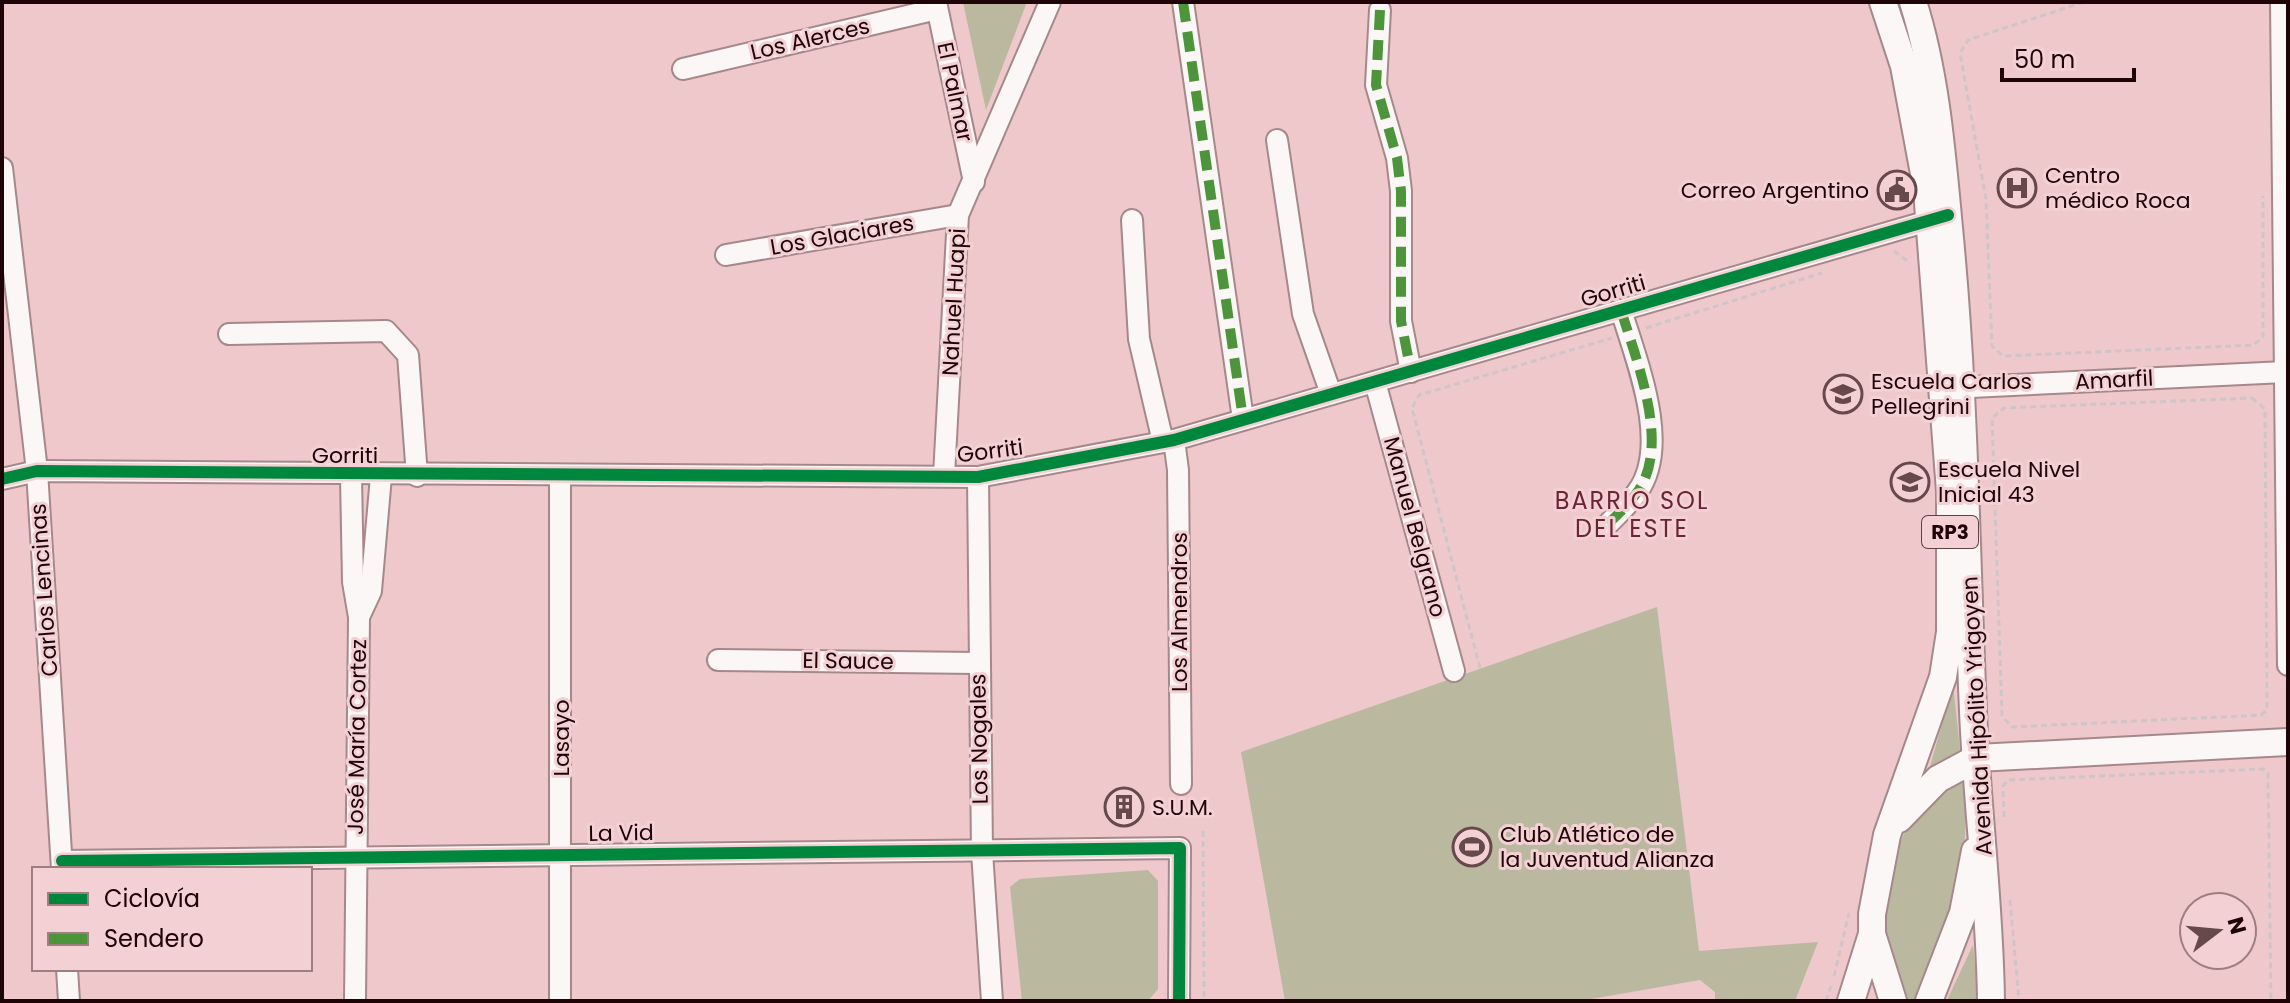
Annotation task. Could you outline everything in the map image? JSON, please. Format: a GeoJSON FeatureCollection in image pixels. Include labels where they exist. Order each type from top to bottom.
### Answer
{"type":"FeatureCollection","features":[{"type":"Feature","properties":{"kind":"main road","name":"Avenida Hipólito Yrigoyen"},"geometry":{"type":"LineString","coordinates":[[1921,4],[1947,185],[1938,218]]}},
{"type":"Feature","properties":{"kind":"main road","name":"Avenida Hipólito Yrigoyen"},"geometry":{"type":"LineString","coordinates":[[1885,10],[1914,112],[1938,218],[1991,931],[1991,1001]]}},
{"type":"Feature","properties":{"kind":"main road","name":"Avenida Hipólito Yrigoyen"},"geometry":{"type":"LineString","coordinates":[[1893,1001],[1872,934],[1872,914],[1887,835],[1943,677],[1950,632],[1953,388]]}},
{"type":"Feature","properties":{"kind":"main road"},"geometry":{"type":"LineString","coordinates":[[1973,705],[1983,728],[2005,754]]}},
{"type":"Feature","properties":{"kind":"main road"},"geometry":{"type":"LineString","coordinates":[[1887,835],[1924,791],[1958,766],[1977,758],[2005,754],[2288,742]]}},
{"type":"Feature","properties":{"kind":"main road"},"geometry":{"type":"LineString","coordinates":[[1929,1001],[1963,913],[1985,774],[2005,754]]}},
{"type":"Feature","properties":{"kind":"main road","name":"RP3"},"geometry":{"type":"LineString","coordinates":[[1851,1001],[1872,934]]}},
{"type":"Feature","properties":{"kind":"street","name":"Nahuel Huapi"},"geometry":{"type":"LineString","coordinates":[[944,476],[958,215],[1050,2]]}},
{"type":"Feature","properties":{"kind":"street"},"geometry":{"type":"LineString","coordinates":[[1183,2],[1243,419]]}},
{"type":"Feature","properties":{"kind":"street"},"geometry":{"type":"LineString","coordinates":[[2281,2],[2288,665]]}},
{"type":"Feature","properties":{"kind":"street"},"geometry":{"type":"LineString","coordinates":[[1885,10],[1921,4]]}},
{"type":"Feature","properties":{"kind":"street","name":"El Palmar"},"geometry":{"type":"LineString","coordinates":[[936,5],[974,182]]}},
{"type":"Feature","properties":{"kind":"street","name":"Los Alerces"},"geometry":{"type":"LineString","coordinates":[[683,69],[936,5]]}},
{"type":"Feature","properties":{"kind":"street"},"geometry":{"type":"LineString","coordinates":[[1380,10],[1376,85],[1397,158],[1401,191],[1401,321],[1411,372]]}},
{"type":"Feature","properties":{"kind":"street"},"geometry":{"type":"LineString","coordinates":[[1277,140],[1303,314],[1331,394]]}},
{"type":"Feature","properties":{"kind":"street","name":"Carlos Lencinas"},"geometry":{"type":"LineString","coordinates":[[2,170],[37,471],[62,865]]}},
{"type":"Feature","properties":{"kind":"street","name":"Los Glaciares"},"geometry":{"type":"LineString","coordinates":[[726,255],[958,215]]}},
{"type":"Feature","properties":{"kind":"street","name":"Gorriti"},"geometry":{"type":"LineString","coordinates":[[2,479],[37,471],[351,476],[978,477],[1168,441],[1938,218]]}},
{"type":"Feature","properties":{"kind":"street","name":"Los Almendros"},"geometry":{"type":"LineString","coordinates":[[1132,220],[1139,339],[1178,470],[1181,784]]}},
{"type":"Feature","properties":{"kind":"street"},"geometry":{"type":"LineString","coordinates":[[1608,524],[1639,490],[1651,462],[1650,412],[1621,310]]}},
{"type":"Feature","properties":{"kind":"street"},"geometry":{"type":"LineString","coordinates":[[229,334],[386,331],[408,355],[417,476]]}},
{"type":"Feature","properties":{"kind":"street","name":"Amarfil"},"geometry":{"type":"LineString","coordinates":[[1953,388],[2285,372]]}},
{"type":"Feature","properties":{"kind":"street","name":"Manuel Belgrano"},"geometry":{"type":"LineString","coordinates":[[1375,382],[1454,671]]}},
{"type":"Feature","properties":{"kind":"street","name":"José María Cortez"},"geometry":{"type":"LineString","coordinates":[[351,476],[353,582],[359,617],[354,857],[355,1001]]}},
{"type":"Feature","properties":{"kind":"street","name":"José María Cortez"},"geometry":{"type":"LineString","coordinates":[[359,617],[371,591],[381,476]]}},
{"type":"Feature","properties":{"kind":"street","name":"Lasayo"},"geometry":{"type":"LineString","coordinates":[[560,476],[560,1001]]}},
{"type":"Feature","properties":{"kind":"street","name":"Los Nogales"},"geometry":{"type":"LineString","coordinates":[[978,477],[977,663],[982,852],[992,1001]]}},
{"type":"Feature","properties":{"kind":"street","name":"El Sauce"},"geometry":{"type":"LineString","coordinates":[[718,660],[977,663]]}},
{"type":"Feature","properties":{"kind":"street","name":"La Vid"},"geometry":{"type":"LineString","coordinates":[[62,865],[354,857],[1180,848],[1179,1001]]}},
{"type":"Feature","properties":{"kind":"street"},"geometry":{"type":"LineString","coordinates":[[67,971],[69,1001]]}},
{"type":"Feature","properties":{"kind":"path"},"geometry":{"type":"LineString","coordinates":[[2084,2],[1968,40],[1960,53],[1986,199],[1992,346],[2003,356],[2254,345],[2263,337],[2263,186]]}},
{"type":"Feature","properties":{"kind":"path"},"geometry":{"type":"LineString","coordinates":[[1881,255],[1895,250],[1909,261],[1910,274]]}},
{"type":"Feature","properties":{"kind":"path"},"geometry":{"type":"LineString","coordinates":[[1480,668],[1412,408],[1419,395],[1836,269]]}},
{"type":"Feature","properties":{"kind":"path"},"geometry":{"type":"LineString","coordinates":[[2252,398],[2265,409],[2267,710],[2261,715],[2012,727],[2002,716],[1995,525],[1992,418],[2004,408],[2252,398]]}},
{"type":"Feature","properties":{"kind":"path"},"geometry":{"type":"LineString","coordinates":[[2004,825],[2003,786],[2008,780],[2263,769],[2268,773],[2271,1001]]}},
{"type":"Feature","properties":{"kind":"path"},"geometry":{"type":"LineString","coordinates":[[1203,831],[1204,1001]]}},
{"type":"Feature","properties":{"kind":"path"},"geometry":{"type":"LineString","coordinates":[[2009,897],[2019,1001]]}},
{"type":"Feature","properties":{"kind":"green space"},"geometry":{"type":"Polygon","coordinates":[[[963,2],[1027,2],[986,110],[963,2]]]}},
{"type":"Feature","properties":{"kind":"green space","name":"Club Atlético de la Juventud Alianza"},"geometry":{"type":"Polygon","coordinates":[[[1657,607],[1699,951],[1818,942],[1795,1001],[1715,1001],[1715,992],[1700,980],[1580,1001],[1285,1001],[1241,752],[1657,607]]]}},
{"type":"Feature","properties":{"kind":"green space"},"geometry":{"type":"Polygon","coordinates":[[[1953,684],[1960,750],[1930,767],[1933,756],[1953,684]]]}},
{"type":"Feature","properties":{"kind":"green space"},"geometry":{"type":"Polygon","coordinates":[[[1968,775],[1964,855],[1954,907],[1916,1001],[1905,1001],[1892,964],[1885,921],[1893,861],[1900,842],[1921,808],[1939,790],[1968,775]]]}},
{"type":"Feature","properties":{"kind":"green space"},"geometry":{"type":"Polygon","coordinates":[[[1148,870],[1158,881],[1158,989],[1148,1001],[1022,1001],[1010,887],[1020,879],[1148,870]]]}},
{"type":"Feature","properties":{"kind":"green space"},"geometry":{"type":"Polygon","coordinates":[[[1973,945],[1979,1001],[1947,1001],[1948,998],[1973,945]]]}},
{"type":"Feature","properties":{"kind":"marked path"},"geometry":{"type":"LineString","coordinates":[[1183,2],[1243,419]]}},
{"type":"Feature","properties":{"kind":"marked path"},"geometry":{"type":"LineString","coordinates":[[1380,10],[1376,85],[1397,158],[1401,191],[1401,321],[1411,372]]}},
{"type":"Feature","properties":{"kind":"marked path"},"geometry":{"type":"LineString","coordinates":[[1608,524],[1638,491],[1647,472],[1651,450],[1648,402],[1621,310]]}},
{"type":"Feature","properties":{"kind":"cycle path"},"geometry":{"type":"LineString","coordinates":[[2,479],[37,471],[978,477],[1174,440],[1948,215]]}},
{"type":"Feature","properties":{"kind":"cycle path"},"geometry":{"type":"LineString","coordinates":[[62,861],[1180,848],[1179,1001]]}},
{"type":"Feature","properties":{"kind":"place","name":"Centro médico Roca"},"geometry":{"type":"Point","coordinates":[2017,188]}},
{"type":"Feature","properties":{"kind":"place","name":"Correo Argentino"},"geometry":{"type":"Point","coordinates":[1897,190]}},
{"type":"Feature","properties":{"kind":"place","name":"Escuela Carlos Pellegrini"},"geometry":{"type":"Point","coordinates":[1843,394]}},
{"type":"Feature","properties":{"kind":"place","name":"Escuela Nivel Inicial 43"},"geometry":{"type":"Point","coordinates":[1910,482]}},
{"type":"Feature","properties":{"kind":"place","name":"S.U.M."},"geometry":{"type":"Point","coordinates":[1124,807]}},
{"type":"Feature","properties":{"kind":"place","name":"Club Atlético de la Juventud Alianza"},"geometry":{"type":"Point","coordinates":[1472,847]}},
{"type":"Feature","properties":{"kind":"district","name":"BARRIO SOL DEL ESTE"},"geometry":{"type":"Point","coordinates":[1632,514]}}]}
